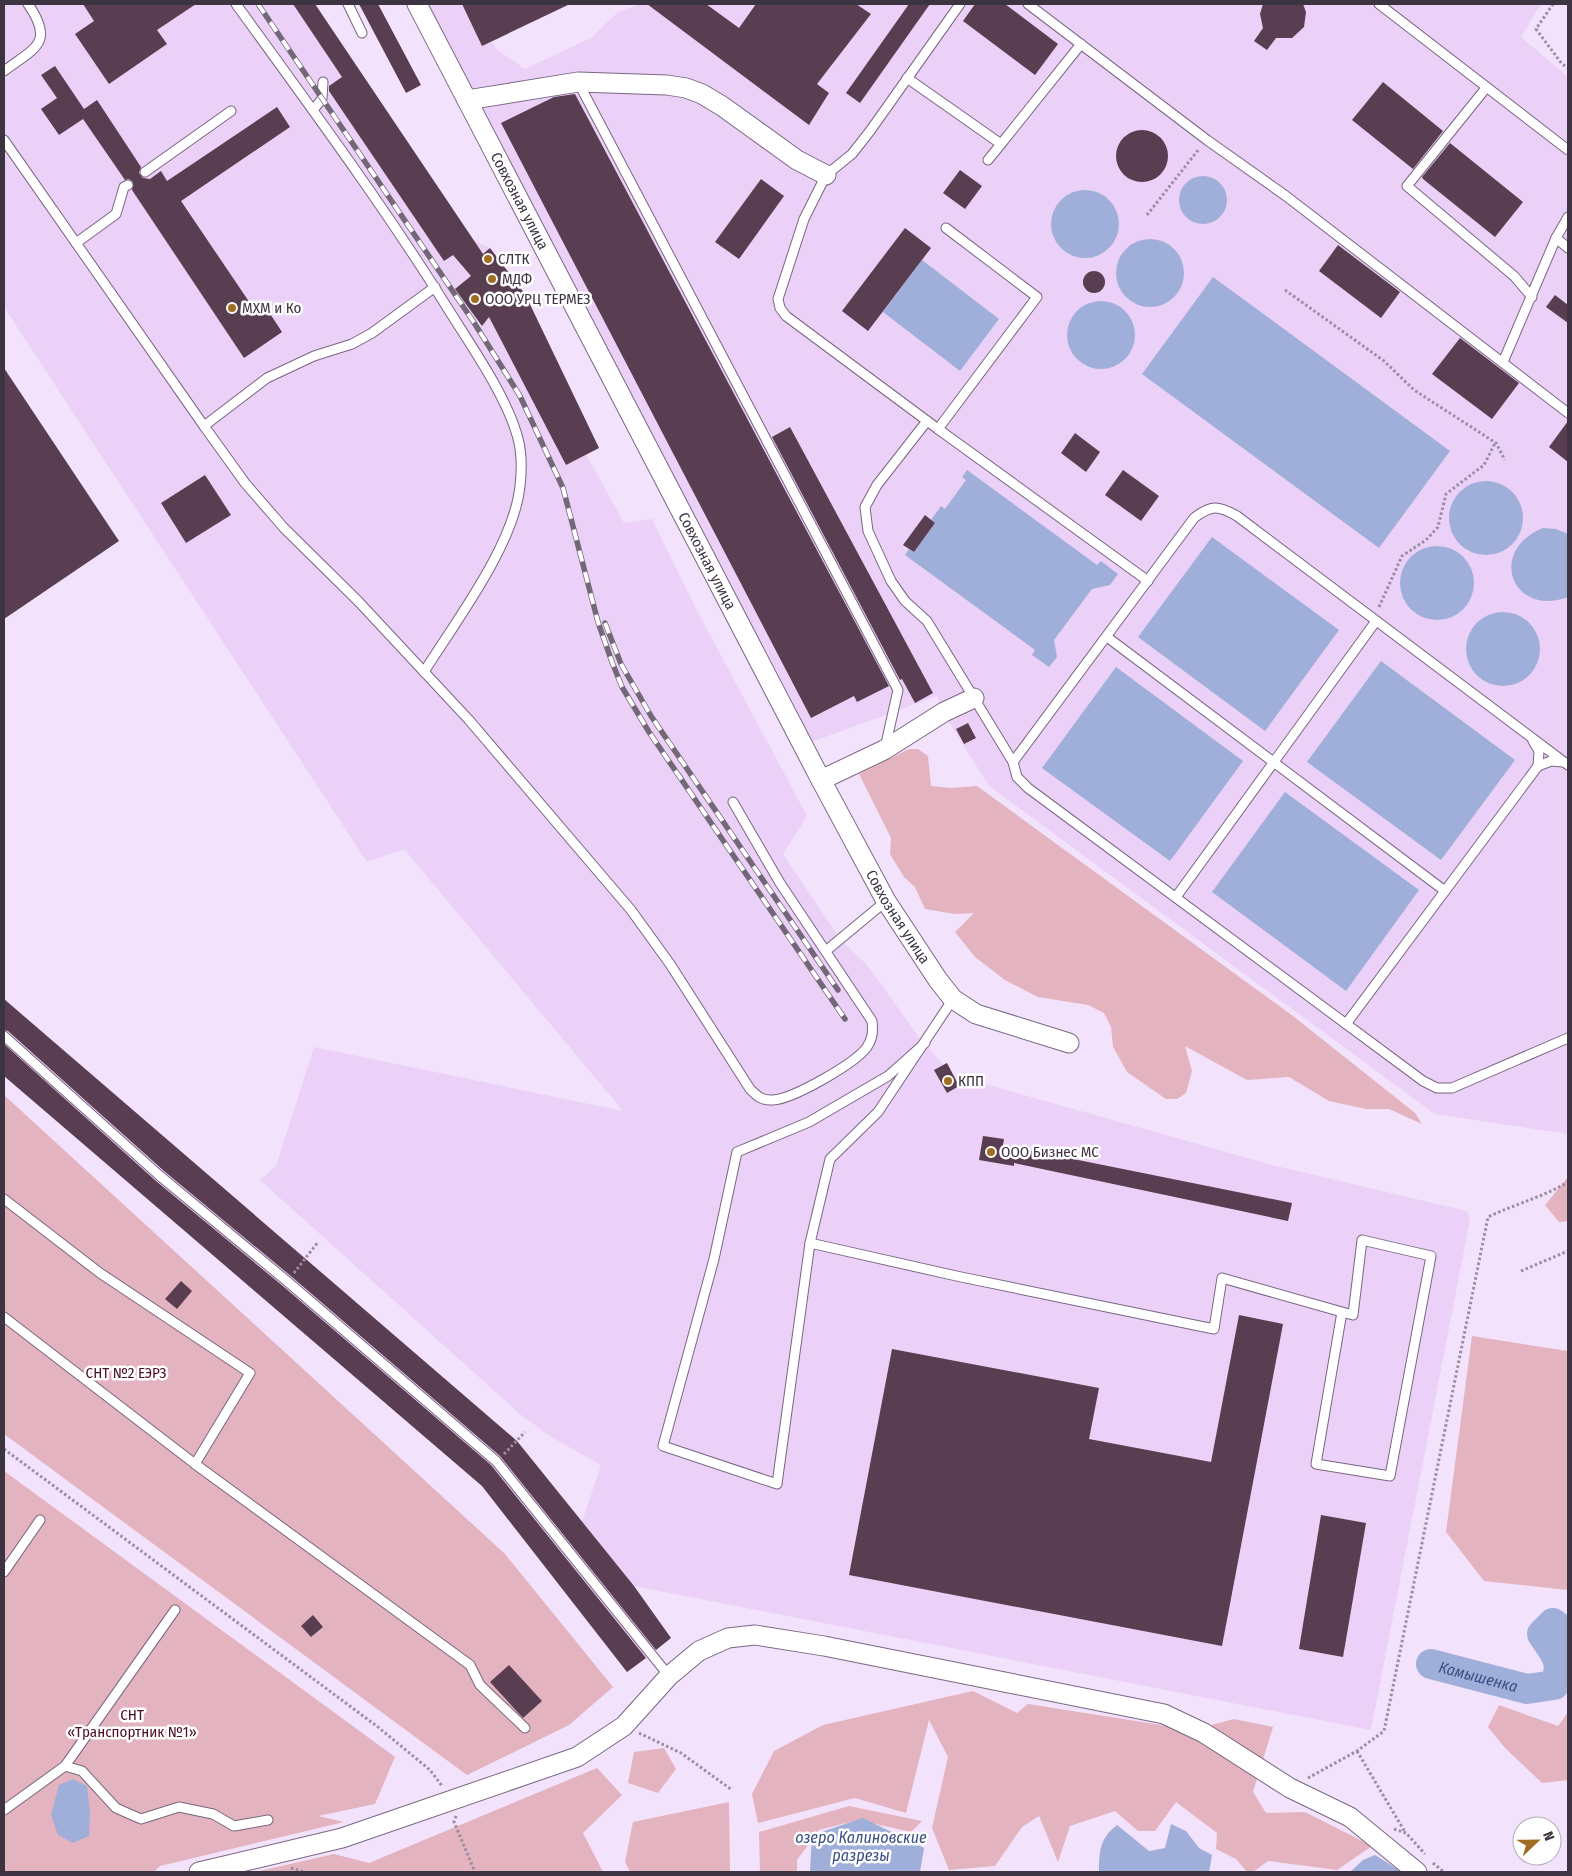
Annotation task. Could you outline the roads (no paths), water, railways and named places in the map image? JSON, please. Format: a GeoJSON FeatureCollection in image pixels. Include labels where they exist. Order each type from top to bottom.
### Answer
{"type":"FeatureCollection","features":[{"type":"Feature","properties":{"kind":"street","name":"Совхозная улица"},"geometry":{"type":"LineString","coordinates":[[417,4],[821,780],[886,901],[938,980],[953,999],[976,1014],[1069,1043]]}},
{"type":"Feature","properties":{"kind":"street"},"geometry":{"type":"LineString","coordinates":[[467,100],[578,82],[667,84],[702,94],[797,160],[826,175]]}},
{"type":"Feature","properties":{"kind":"street"},"geometry":{"type":"LineString","coordinates":[[821,780],[884,750],[944,712],[974,698]]}},
{"type":"Feature","properties":{"kind":"street"},"geometry":{"type":"LineString","coordinates":[[199,1872],[342,1838],[577,1757],[624,1726],[669,1676],[699,1650],[728,1638],[755,1635],[824,1646],[1164,1714],[1204,1733],[1290,1788],[1350,1816],[1417,1872]]}},
{"type":"Feature","properties":{"kind":"lane"},"geometry":{"type":"LineString","coordinates":[[4,70],[31,52],[39,42],[40,23],[28,4]]}},
{"type":"Feature","properties":{"kind":"lane"},"geometry":{"type":"LineString","coordinates":[[236,4],[313,110],[435,287],[503,403],[517,435],[521,460],[520,487],[512,520],[501,549],[424,672]]}},
{"type":"Feature","properties":{"kind":"lane"},"geometry":{"type":"LineString","coordinates":[[348,4],[362,33]]}},
{"type":"Feature","properties":{"kind":"lane"},"geometry":{"type":"LineString","coordinates":[[960,4],[852,154],[826,175],[804,219],[790,256],[778,299],[780,308],[795,324],[1148,581]]}},
{"type":"Feature","properties":{"kind":"lane"},"geometry":{"type":"LineString","coordinates":[[1028,4],[1207,140],[1286,196],[1568,413]]}},
{"type":"Feature","properties":{"kind":"lane"},"geometry":{"type":"LineString","coordinates":[[1379,4],[1568,150]]}},
{"type":"Feature","properties":{"kind":"lane"},"geometry":{"type":"LineString","coordinates":[[988,160],[1081,44]]}},
{"type":"Feature","properties":{"kind":"lane"},"geometry":{"type":"LineString","coordinates":[[907,78],[1001,144]]}},
{"type":"Feature","properties":{"kind":"lane"},"geometry":{"type":"LineString","coordinates":[[313,110],[322,99],[323,82]]}},
{"type":"Feature","properties":{"kind":"lane"},"geometry":{"type":"LineString","coordinates":[[578,82],[898,690],[884,750]]}},
{"type":"Feature","properties":{"kind":"lane"},"geometry":{"type":"LineString","coordinates":[[1486,88],[1407,186],[1514,276],[1532,297]]}},
{"type":"Feature","properties":{"kind":"lane"},"geometry":{"type":"LineString","coordinates":[[145,172],[231,111]]}},
{"type":"Feature","properties":{"kind":"lane"},"geometry":{"type":"LineString","coordinates":[[4,140],[245,483],[284,528],[469,720],[632,910],[670,964],[750,1089],[760,1098],[772,1100],[800,1092],[851,1062],[868,1046],[874,1034],[872,1021],[827,950],[780,883],[733,802]]}},
{"type":"Feature","properties":{"kind":"lane"},"geometry":{"type":"LineString","coordinates":[[76,243],[116,214],[124,187],[128,185]]}},
{"type":"Feature","properties":{"kind":"lane"},"geometry":{"type":"LineString","coordinates":[[1503,362],[1556,238],[1568,217]]}},
{"type":"Feature","properties":{"kind":"lane"},"geometry":{"type":"LineString","coordinates":[[938,429],[1037,297],[946,228]]}},
{"type":"Feature","properties":{"kind":"lane"},"geometry":{"type":"LineString","coordinates":[[1556,238],[1568,248]]}},
{"type":"Feature","properties":{"kind":"lane"},"geometry":{"type":"LineString","coordinates":[[204,426],[267,378],[314,356],[352,344],[372,333],[435,287]]}},
{"type":"Feature","properties":{"kind":"lane"},"geometry":{"type":"LineString","coordinates":[[926,420],[877,485],[865,507],[868,531],[891,581],[905,601],[927,621],[1013,762],[1017,777],[1028,788],[1423,1081],[1437,1088],[1452,1088],[1568,1038]]}},
{"type":"Feature","properties":{"kind":"lane"},"geometry":{"type":"LineString","coordinates":[[1013,762],[1194,518],[1207,508],[1223,508],[1237,516],[1566,764]]}},
{"type":"Feature","properties":{"kind":"lane"},"geometry":{"type":"LineString","coordinates":[[1176,897],[1376,621]]}},
{"type":"Feature","properties":{"kind":"lane"},"geometry":{"type":"LineString","coordinates":[[1107,637],[1445,891]]}},
{"type":"Feature","properties":{"kind":"lane"},"geometry":{"type":"LineString","coordinates":[[1532,738],[1538,751],[1538,766]]}},
{"type":"Feature","properties":{"kind":"lane"},"geometry":{"type":"LineString","coordinates":[[1346,1024],[1538,766],[1551,761],[1566,764]]}},
{"type":"Feature","properties":{"kind":"lane"},"geometry":{"type":"LineString","coordinates":[[827,950],[886,901]]}},
{"type":"Feature","properties":{"kind":"lane"},"geometry":{"type":"LineString","coordinates":[[925,1043],[888,1076],[817,1118],[737,1152],[714,1258],[663,1446],[778,1484],[810,1243],[830,1159],[878,1112],[925,1043],[953,999]]}},
{"type":"Feature","properties":{"kind":"lane"},"geometry":{"type":"LineString","coordinates":[[4,1036],[160,1176],[288,1282],[496,1461],[669,1676]]}},
{"type":"Feature","properties":{"kind":"lane"},"geometry":{"type":"LineString","coordinates":[[4,1199],[100,1273],[250,1373],[195,1464]]}},
{"type":"Feature","properties":{"kind":"lane"},"geometry":{"type":"LineString","coordinates":[[810,1243],[961,1277],[1214,1329],[1222,1278],[1353,1315],[1362,1240],[1431,1256],[1390,1476],[1316,1464],[1342,1312]]}},
{"type":"Feature","properties":{"kind":"lane"},"geometry":{"type":"LineString","coordinates":[[4,1317],[195,1464],[470,1665],[480,1685],[525,1728]]}},
{"type":"Feature","properties":{"kind":"lane"},"geometry":{"type":"LineString","coordinates":[[4,1572],[40,1520]]}},
{"type":"Feature","properties":{"kind":"lane"},"geometry":{"type":"LineString","coordinates":[[4,1810],[65,1766],[175,1610]]}},
{"type":"Feature","properties":{"kind":"lane"},"geometry":{"type":"LineString","coordinates":[[65,1766],[82,1771],[116,1808],[141,1819],[179,1807],[213,1814],[234,1826],[268,1820]]}},
{"type":"Feature","properties":{"kind":"water"},"geometry":{"type":"Polygon","coordinates":[[[1198,176],[1208,176],[1217,180],[1223,186],[1226,191],[1226,209],[1217,220],[1208,224],[1198,224],[1189,220],[1183,214],[1179,205],[1179,195],[1183,186],[1189,180],[1198,176]]]}},
{"type":"Feature","properties":{"kind":"water"},"geometry":{"type":"Polygon","coordinates":[[[1078,190],[1092,190],[1104,195],[1114,205],[1119,217],[1119,231],[1114,243],[1104,253],[1092,258],[1078,258],[1066,253],[1056,243],[1051,231],[1051,217],[1056,205],[1066,195],[1078,190]]]}},
{"type":"Feature","properties":{"kind":"water"},"geometry":{"type":"Polygon","coordinates":[[[1143,239],[1157,239],[1169,244],[1179,254],[1184,266],[1184,280],[1179,292],[1169,302],[1157,307],[1143,307],[1131,302],[1121,292],[1116,280],[1116,266],[1121,254],[1131,244],[1143,239]]]}},
{"type":"Feature","properties":{"kind":"water"},"geometry":{"type":"Polygon","coordinates":[[[922,260],[999,319],[960,371],[883,312],[922,260]]]}},
{"type":"Feature","properties":{"kind":"water"},"geometry":{"type":"Polygon","coordinates":[[[1213,277],[1450,451],[1379,548],[1142,374],[1213,277]]]}},
{"type":"Feature","properties":{"kind":"water"},"geometry":{"type":"Polygon","coordinates":[[[1094,301],[1108,301],[1120,306],[1130,316],[1135,328],[1135,342],[1130,354],[1120,364],[1108,369],[1094,369],[1082,364],[1072,354],[1067,342],[1067,328],[1072,316],[1082,306],[1094,301]]]}},
{"type":"Feature","properties":{"kind":"water"},"geometry":{"type":"Polygon","coordinates":[[[967,470],[1097,565],[1101,561],[1118,574],[1110,585],[1092,589],[1054,640],[1057,657],[1049,667],[1032,655],[1035,650],[905,555],[909,549],[914,552],[935,523],[931,520],[941,506],[945,509],[966,480],[962,477],[967,470]]]}},
{"type":"Feature","properties":{"kind":"water"},"geometry":{"type":"Polygon","coordinates":[[[1486,481],[1507,487],[1517,497],[1523,518],[1517,539],[1507,549],[1486,555],[1465,549],[1455,539],[1449,518],[1455,497],[1465,487],[1486,481]]]}},
{"type":"Feature","properties":{"kind":"water"},"geometry":{"type":"Polygon","coordinates":[[[1543,528],[1556,529],[1568,534],[1568,597],[1549,601],[1533,598],[1521,590],[1514,579],[1511,565],[1515,551],[1525,538],[1543,528]]]}},
{"type":"Feature","properties":{"kind":"water"},"geometry":{"type":"Polygon","coordinates":[[[1212,537],[1339,630],[1265,731],[1138,637],[1212,537]]]}},
{"type":"Feature","properties":{"kind":"water"},"geometry":{"type":"Polygon","coordinates":[[[1437,546],[1458,552],[1468,562],[1474,583],[1468,604],[1458,614],[1437,620],[1416,614],[1406,604],[1400,583],[1406,562],[1416,552],[1437,546]]]}},
{"type":"Feature","properties":{"kind":"water"},"geometry":{"type":"Polygon","coordinates":[[[1503,612],[1524,618],[1534,628],[1540,649],[1534,670],[1524,680],[1503,686],[1482,680],[1472,670],[1466,649],[1472,628],[1482,618],[1503,612]]]}},
{"type":"Feature","properties":{"kind":"water"},"geometry":{"type":"Polygon","coordinates":[[[1381,661],[1515,760],[1441,860],[1307,762],[1381,661]]]}},
{"type":"Feature","properties":{"kind":"water"},"geometry":{"type":"Polygon","coordinates":[[[1116,667],[1243,761],[1170,861],[1042,768],[1116,667]]]}},
{"type":"Feature","properties":{"kind":"water"},"geometry":{"type":"Polygon","coordinates":[[[1285,792],[1419,890],[1346,991],[1212,892],[1285,792]]]}},
{"type":"Feature","properties":{"kind":"water"},"geometry":{"type":"Polygon","coordinates":[[[73,1779],[87,1786],[90,1811],[89,1836],[73,1843],[58,1835],[51,1815],[59,1785],[73,1779]]]}},
{"type":"Feature","properties":{"kind":"water","name":"озеро Калиновские разрезы"},"geometry":{"type":"Polygon","coordinates":[[[863,1818],[924,1848],[920,1872],[810,1872],[812,1835],[863,1818]]]}},
{"type":"Feature","properties":{"kind":"water"},"geometry":{"type":"Polygon","coordinates":[[[1171,1824],[1186,1831],[1199,1848],[1212,1855],[1209,1872],[1099,1872],[1099,1858],[1104,1840],[1117,1825],[1149,1851],[1165,1848],[1171,1824]]]}},
{"type":"Feature","properties":{"kind":"water"},"geometry":{"type":"Polygon","coordinates":[[[1375,1855],[1402,1872],[1350,1872],[1363,1860],[1375,1855]]]}},
{"type":"Feature","properties":{"kind":"waterway","name":"Камышенка"},"geometry":{"type":"LineString","coordinates":[[1431,1664],[1527,1689],[1554,1685],[1559,1670],[1557,1658],[1542,1634],[1553,1623],[1568,1634]]}},
{"type":"Feature","properties":{"kind":"railway"},"geometry":{"type":"LineString","coordinates":[[258,4],[473,321],[520,396],[563,488],[598,622],[622,687],[649,732],[845,1019]]}},
{"type":"Feature","properties":{"kind":"railway"},"geometry":{"type":"LineString","coordinates":[[605,623],[621,664],[651,716],[838,990]]}},
{"type":"Feature","properties":{"kind":"place","name":"СЛТК"},"geometry":{"type":"Point","coordinates":[488,259]}},
{"type":"Feature","properties":{"kind":"place","name":"МДФ"},"geometry":{"type":"Point","coordinates":[492,279]}},
{"type":"Feature","properties":{"kind":"place","name":"ООО УРЦ ТЕРМЕЗ"},"geometry":{"type":"Point","coordinates":[475,299]}},
{"type":"Feature","properties":{"kind":"place","name":"МХМ и Ко"},"geometry":{"type":"Point","coordinates":[232,308]}},
{"type":"Feature","properties":{"kind":"place","name":"КПП"},"geometry":{"type":"Point","coordinates":[948,1081]}},
{"type":"Feature","properties":{"kind":"place","name":"ООО Бизнес МС"},"geometry":{"type":"Point","coordinates":[991,1152]}},
{"type":"Feature","properties":{"kind":"park label","name":"СНТ №2 ЕЭРЗ"},"geometry":{"type":"Point","coordinates":[126,1373]}},
{"type":"Feature","properties":{"kind":"park label","name":"СНТ «Транспортник №1»"},"geometry":{"type":"Point","coordinates":[132,1724]}}]}
